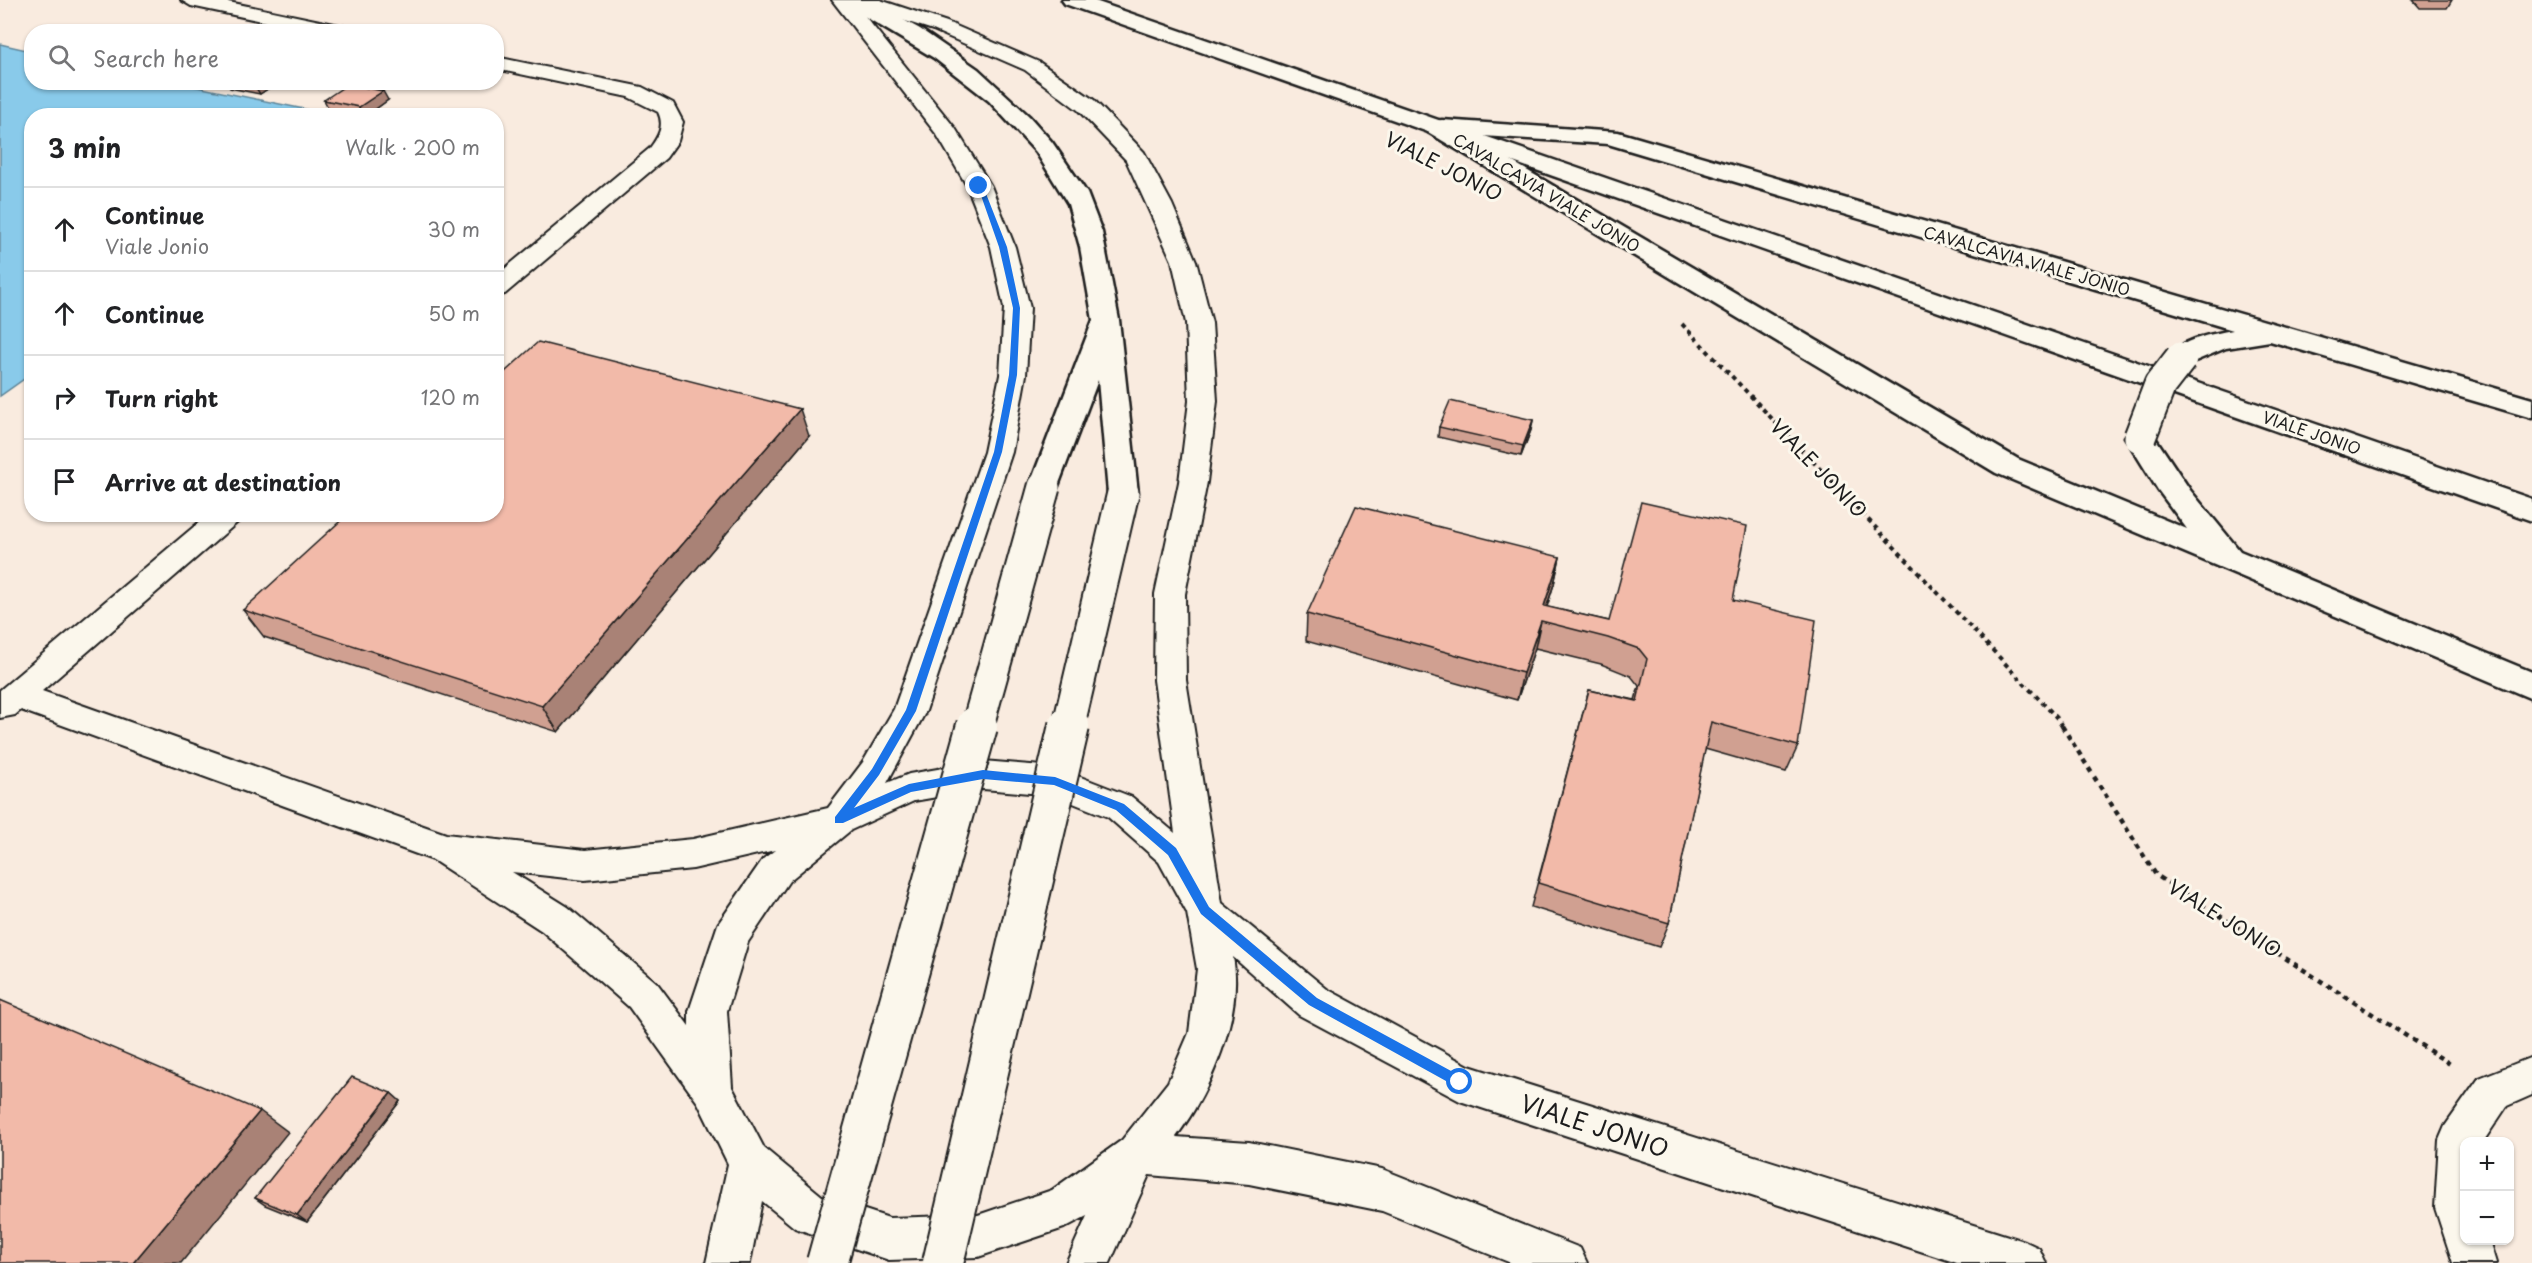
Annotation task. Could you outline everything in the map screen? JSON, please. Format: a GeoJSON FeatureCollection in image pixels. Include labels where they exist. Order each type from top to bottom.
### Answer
{"type":"FeatureCollection","features":[{"type":"Feature","properties":{"kind":"street"},"geometry":{"type":"LineString","coordinates":[[851,0],[897,23],[955,62],[1012,109],[1052,157],[1080,203],[1094,254],[1106,320],[1123,493],[943,1263]]}},
{"type":"Feature","properties":{"kind":"street","name":"VIALE JONIO"},"geometry":{"type":"LineString","coordinates":[[1080,2],[2532,510]]}},
{"type":"Feature","properties":{"kind":"street","name":"CAVALCAVIA VIALE JONIO"},"geometry":{"type":"LineString","coordinates":[[1436,127],[1610,137],[2532,409]]}},
{"type":"Feature","properties":{"kind":"street","name":"CAVALCAVIA VIALE JONIO"},"geometry":{"type":"LineString","coordinates":[[1436,127],[2007,466],[2532,686]]}},
{"type":"Feature","properties":{"kind":"street"},"geometry":{"type":"LineString","coordinates":[[827,1263],[1044,487],[1106,320]]}},
{"type":"Feature","properties":{"kind":"street","name":"CAVALCAVIA VIALE JONIO"},"geometry":{"type":"LineString","coordinates":[[2232,560],[2185,507],[2166,481],[2140,437],[2156,390],[2170,369],[2181,358],[2202,345],[2226,338],[2274,333]]}},
{"type":"Feature","properties":{"kind":"lane"},"geometry":{"type":"LineString","coordinates":[[191,0],[306,24]]}},
{"type":"Feature","properties":{"kind":"lane"},"geometry":{"type":"LineString","coordinates":[[712,1089],[708,1011],[731,936],[776,870],[839,820],[875,772],[910,711],[998,452],[1013,375],[1017,308],[1003,247],[979,186],[947,133],[842,0]]}},
{"type":"Feature","properties":{"kind":"lane"},"geometry":{"type":"LineString","coordinates":[[860,0],[940,26],[1032,66],[1086,105],[1136,157],[1160,204],[1184,261],[1199,323],[1203,401],[1193,482],[1170,594],[1170,680],[1216,969],[1209,1033],[1182,1096],[1137,1154],[1088,1263]]}},
{"type":"Feature","properties":{"kind":"lane"},"geometry":{"type":"LineString","coordinates":[[504,65],[644,95],[668,109],[674,123],[670,138],[658,153],[504,282]]}},
{"type":"Feature","properties":{"kind":"lane"},"geometry":{"type":"LineString","coordinates":[[8,701],[220,522]]}},
{"type":"Feature","properties":{"kind":"lane"},"geometry":{"type":"LineString","coordinates":[[8,701],[446,849],[585,865],[693,854],[839,820],[909,788],[972,776],[1055,781],[1120,807],[1172,851],[1205,911]]}},
{"type":"Feature","properties":{"kind":"lane"},"geometry":{"type":"LineString","coordinates":[[446,849],[555,919],[643,995],[712,1089],[749,1163],[810,1213],[890,1239],[978,1236],[1064,1207],[1137,1154],[1249,1163],[1382,1190],[1565,1263]]}},
{"type":"Feature","properties":{"kind":"lane","name":"VIALE JONIO"},"geometry":{"type":"LineString","coordinates":[[1205,911],[1313,1002],[1460,1082],[2024,1263]]}},
{"type":"Feature","properties":{"kind":"lane"},"geometry":{"type":"LineString","coordinates":[[2460,1220],[2456,1208],[2460,1140],[2493,1092],[2532,1076]]}},
{"type":"Feature","properties":{"kind":"lane"},"geometry":{"type":"LineString","coordinates":[[728,1263],[749,1163]]}},
{"type":"Feature","properties":{"kind":"lane"},"geometry":{"type":"LineString","coordinates":[[2470,1245],[2475,1263]]}},
{"type":"Feature","properties":{"kind":"path","name":"VIALE JONIO"},"geometry":{"type":"LineString","coordinates":[[1680,321],[2057,718],[2156,875],[2493,1092]]}},
{"type":"Feature","properties":{"kind":"water"},"geometry":{"type":"Polygon","coordinates":[[[0,44],[24,49],[24,90],[212,90],[299,108],[24,108],[24,379],[0,396],[0,44]]]}},
{"type":"Feature","properties":{"kind":"building"},"geometry":{"type":"Polygon","coordinates":[[[339,90],[383,91],[359,107],[324,100],[339,90]]]}},
{"type":"Feature","properties":{"kind":"building"},"geometry":{"type":"Polygon","coordinates":[[[538,342],[800,409],[542,706],[243,610],[339,522],[504,522],[504,373],[538,342]]]}},
{"type":"Feature","properties":{"kind":"building"},"geometry":{"type":"Polygon","coordinates":[[[1450,401],[1533,420],[1523,446],[1439,427],[1450,401]]]}},
{"type":"Feature","properties":{"kind":"building"},"geometry":{"type":"Polygon","coordinates":[[[1641,502],[1747,526],[1733,600],[1816,620],[1798,746],[1711,722],[1669,923],[1538,883],[1589,690],[1637,701],[1647,659],[1639,649],[1608,638],[1541,621],[1523,673],[1307,614],[1356,506],[1560,557],[1544,606],[1609,621],[1641,502]]]}},
{"type":"Feature","properties":{"kind":"building"},"geometry":{"type":"Polygon","coordinates":[[[0,1000],[260,1111],[133,1263],[0,1263],[0,1000]]]}},
{"type":"Feature","properties":{"kind":"building"},"geometry":{"type":"Polygon","coordinates":[[[352,1077],[391,1093],[297,1215],[255,1198],[352,1077]]]}},
{"type":"Feature","properties":{"kind":"route"},"geometry":{"type":"LineString","coordinates":[[979,186],[1003,247],[1017,308],[1013,375],[998,452],[910,711],[875,772],[839,820],[909,788],[983,775],[1055,781],[1120,807],[1172,851],[1205,911],[1313,1002],[1460,1082]]}}]}
